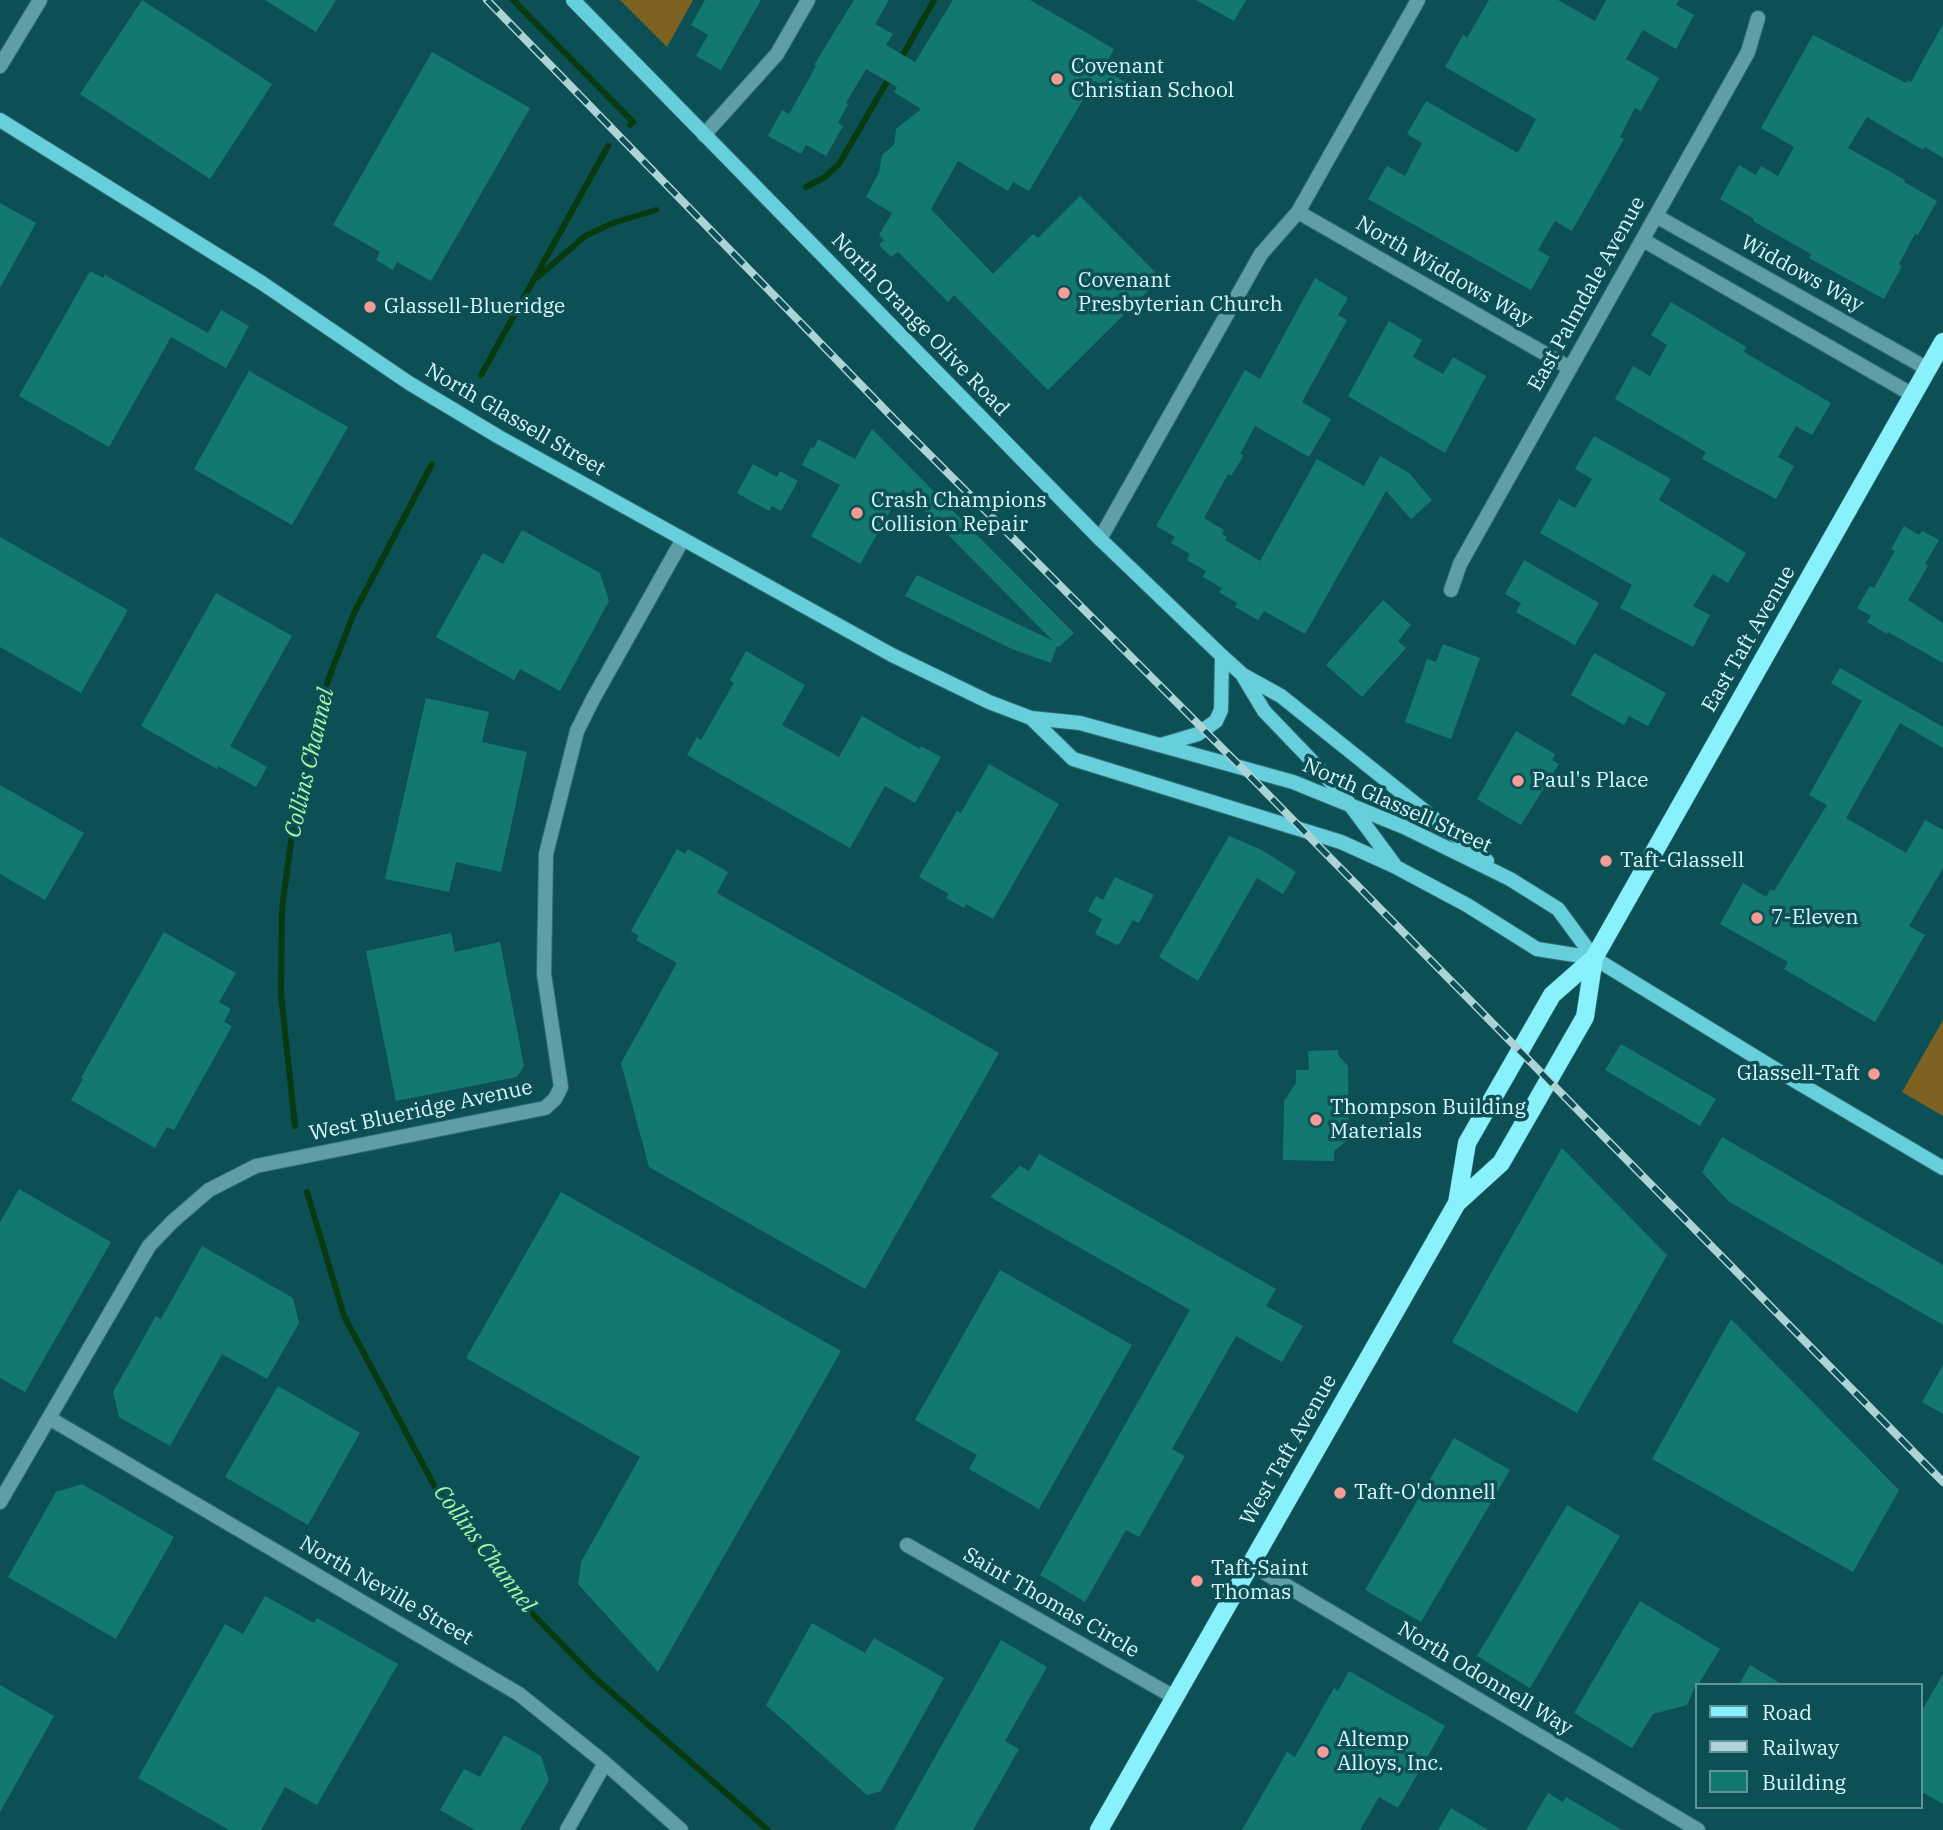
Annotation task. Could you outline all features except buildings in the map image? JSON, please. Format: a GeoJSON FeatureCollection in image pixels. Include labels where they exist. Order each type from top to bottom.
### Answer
{"type":"FeatureCollection","features":[{"type":"Feature","properties":{"kind":"main road","name":"North Orange Olive Road"},"geometry":{"type":"LineString","coordinates":[[573,0],[1100,539],[1242,675],[1264,711],[1348,802],[1394,866]]}},
{"type":"Feature","properties":{"kind":"main road","name":"North Glassell Street"},"geometry":{"type":"LineString","coordinates":[[0,120],[262,283],[409,383],[499,437],[892,655],[989,702],[1031,718],[1080,723],[1293,782],[1348,802],[1404,827],[1510,879],[1558,909],[1594,958],[1943,1168]]}},
{"type":"Feature","properties":{"kind":"main road","name":"East Taft Avenue"},"geometry":{"type":"LineString","coordinates":[[1594,958],[1943,342]]}},
{"type":"Feature","properties":{"kind":"main road"},"geometry":{"type":"LineString","coordinates":[[1161,745],[1198,734],[1216,721],[1220,710],[1222,656]]}},
{"type":"Feature","properties":{"kind":"main road","name":"North Orange Olive Road"},"geometry":{"type":"LineString","coordinates":[[1242,675],[1281,696],[1510,879]]}},
{"type":"Feature","properties":{"kind":"main road","name":"North Glassell Street"},"geometry":{"type":"LineString","coordinates":[[1031,718],[1073,759],[1340,842],[1394,866],[1467,905],[1536,949],[1594,958]]}},
{"type":"Feature","properties":{"kind":"main road","name":"West Taft Avenue"},"geometry":{"type":"LineString","coordinates":[[1457,1203],[1467,1143],[1552,995],[1594,958]]}},
{"type":"Feature","properties":{"kind":"main road","name":"West Taft Avenue"},"geometry":{"type":"LineString","coordinates":[[1099,1830],[1457,1203],[1501,1163],[1585,1017],[1594,958]]}},
{"type":"Feature","properties":{"kind":"street"},"geometry":{"type":"LineString","coordinates":[[0,66],[40,0]]}},
{"type":"Feature","properties":{"kind":"street"},"geometry":{"type":"LineString","coordinates":[[704,135],[777,54],[808,0]]}},
{"type":"Feature","properties":{"kind":"street"},"geometry":{"type":"LineString","coordinates":[[1100,539],[1261,254],[1298,212],[1418,0]]}},
{"type":"Feature","properties":{"kind":"street","name":"East Palmdale Avenue"},"geometry":{"type":"LineString","coordinates":[[1451,590],[1460,564],[1748,52],[1758,18]]}},
{"type":"Feature","properties":{"kind":"street","name":"North Widdows Way"},"geometry":{"type":"LineString","coordinates":[[1298,212],[1570,368]]}},
{"type":"Feature","properties":{"kind":"street","name":"Widdows Way"},"geometry":{"type":"LineString","coordinates":[[1656,216],[1928,369]]}},
{"type":"Feature","properties":{"kind":"street"},"geometry":{"type":"LineString","coordinates":[[1643,240],[1913,396]]}},
{"type":"Feature","properties":{"kind":"street","name":"West Blueridge Avenue"},"geometry":{"type":"LineString","coordinates":[[0,1502],[149,1246],[209,1190],[256,1167],[545,1108],[555,1099],[561,1087],[544,974],[545,855],[578,731],[597,691],[683,539]]}},
{"type":"Feature","properties":{"kind":"street","name":"North Neville Street"},"geometry":{"type":"LineString","coordinates":[[49,1418],[519,1694],[605,1763],[681,1830]]}},
{"type":"Feature","properties":{"kind":"street","name":"Saint Thomas Circle"},"geometry":{"type":"LineString","coordinates":[[907,1545],[1174,1697]]}},
{"type":"Feature","properties":{"kind":"street","name":"North Odonnell Way"},"geometry":{"type":"LineString","coordinates":[[1250,1564],[1698,1830]]}},
{"type":"Feature","properties":{"kind":"street"},"geometry":{"type":"LineString","coordinates":[[567,1830],[605,1763]]}},
{"type":"Feature","properties":{"kind":"shaded area"},"geometry":{"type":"Polygon","coordinates":[[[620,0],[693,0],[667,47],[620,0]]]}},
{"type":"Feature","properties":{"kind":"shaded area"},"geometry":{"type":"Polygon","coordinates":[[[1943,1020],[1943,1116],[1902,1092],[1943,1020]]]}},
{"type":"Feature","properties":{"kind":"waterway","name":"Collins Channel"},"geometry":{"type":"LineString","coordinates":[[513,0],[633,122],[630,125]]}},
{"type":"Feature","properties":{"kind":"waterway"},"geometry":{"type":"LineString","coordinates":[[899,62],[934,0]]}},
{"type":"Feature","properties":{"kind":"waterway"},"geometry":{"type":"LineString","coordinates":[[806,187],[825,177],[839,164],[891,75]]}},
{"type":"Feature","properties":{"kind":"waterway","name":"Collins Channel"},"geometry":{"type":"LineString","coordinates":[[481,375],[608,146]]}},
{"type":"Feature","properties":{"kind":"waterway"},"geometry":{"type":"LineString","coordinates":[[538,277],[585,236],[613,223],[656,210]]}},
{"type":"Feature","properties":{"kind":"waterway","name":"Collins Channel"},"geometry":{"type":"LineString","coordinates":[[295,1126],[281,994],[282,909],[296,804],[328,680],[354,613],[432,464]]}},
{"type":"Feature","properties":{"kind":"waterway","name":"Collins Channel"},"geometry":{"type":"LineString","coordinates":[[307,1192],[344,1316],[435,1487],[475,1545],[521,1602],[594,1677],[768,1830]]}},
{"type":"Feature","properties":{"kind":"railway"},"geometry":{"type":"LineString","coordinates":[[487,0],[895,420],[1240,766],[1943,1482]]}},
{"type":"Feature","properties":{"kind":"place","name":"Covenant Christian School"},"geometry":{"type":"Point","coordinates":[1057,79]}},
{"type":"Feature","properties":{"kind":"place","name":"Covenant Presbyterian Church"},"geometry":{"type":"Point","coordinates":[1064,293]}},
{"type":"Feature","properties":{"kind":"place","name":"Glassell-Blueridge"},"geometry":{"type":"Point","coordinates":[370,307]}},
{"type":"Feature","properties":{"kind":"place","name":"Crash Champions Collision Repair"},"geometry":{"type":"Point","coordinates":[857,513]}},
{"type":"Feature","properties":{"kind":"place","name":"Paul's Place"},"geometry":{"type":"Point","coordinates":[1518,781]}},
{"type":"Feature","properties":{"kind":"place","name":"Taft-Glassell"},"geometry":{"type":"Point","coordinates":[1606,861]}},
{"type":"Feature","properties":{"kind":"place","name":"7-Eleven"},"geometry":{"type":"Point","coordinates":[1757,918]}},
{"type":"Feature","properties":{"kind":"place","name":"Glassell-Taft"},"geometry":{"type":"Point","coordinates":[1874,1074]}},
{"type":"Feature","properties":{"kind":"place","name":"Thompson Building Materials"},"geometry":{"type":"Point","coordinates":[1316,1120]}},
{"type":"Feature","properties":{"kind":"place","name":"Taft-O'donnell"},"geometry":{"type":"Point","coordinates":[1340,1493]}},
{"type":"Feature","properties":{"kind":"place","name":"Taft-Saint Thomas"},"geometry":{"type":"Point","coordinates":[1197,1581]}},
{"type":"Feature","properties":{"kind":"place","name":"Altemp Alloys, Inc."},"geometry":{"type":"Point","coordinates":[1323,1752]}}]}
